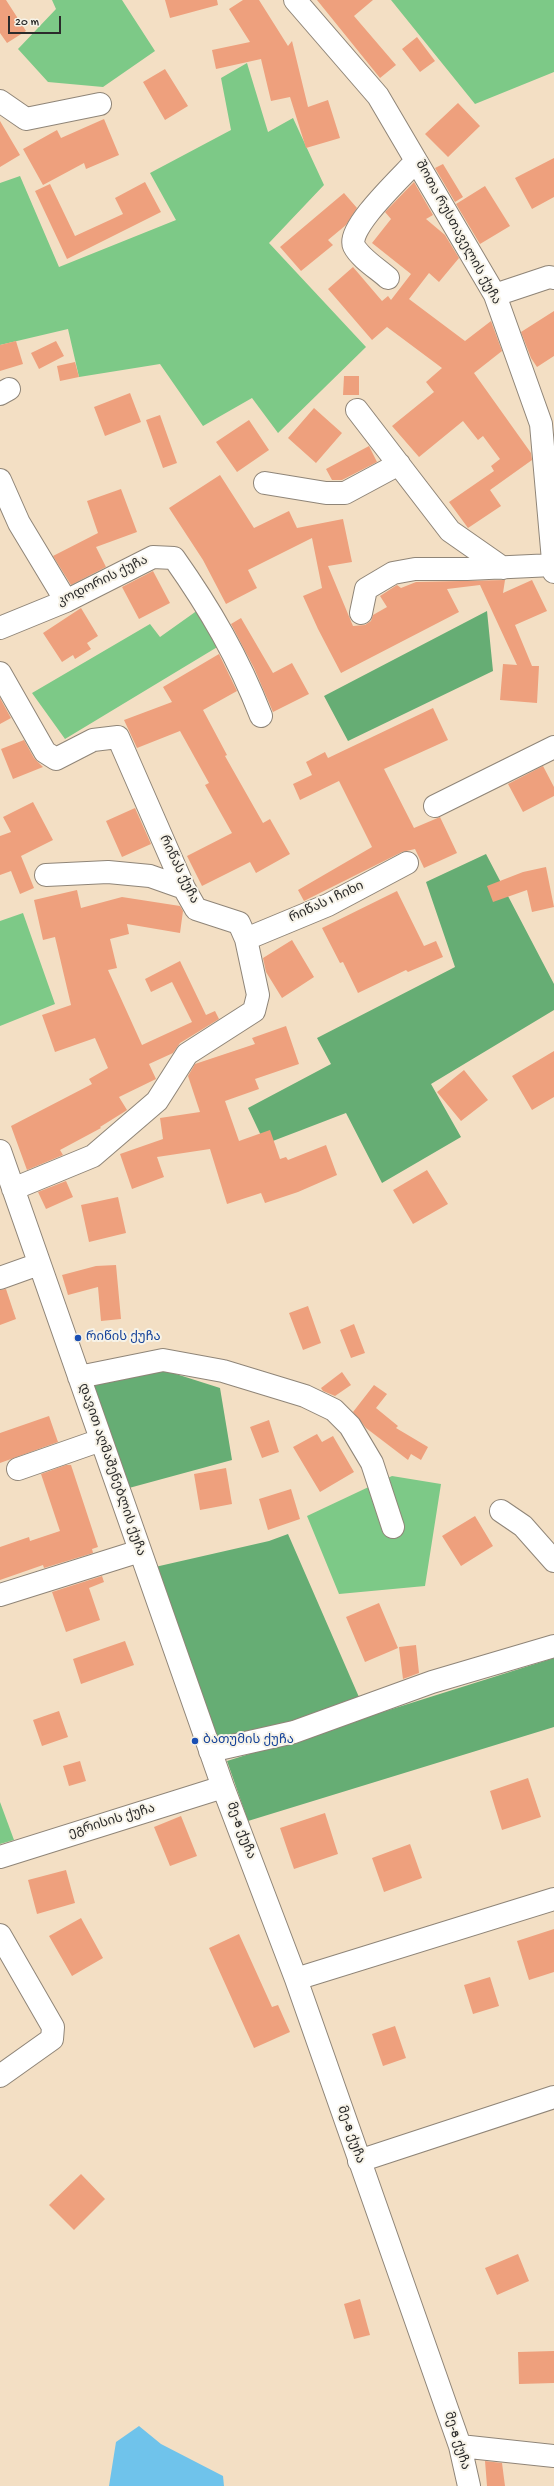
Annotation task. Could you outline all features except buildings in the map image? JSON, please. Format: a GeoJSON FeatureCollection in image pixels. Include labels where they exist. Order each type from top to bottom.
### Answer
{"type":"FeatureCollection","features":[{"type":"Feature","properties":{"kind":"street","name":"შოთა რუსთაველის ქუჩა"},"geometry":{"type":"LineString","coordinates":[[295,0],[378,96],[495,295],[541,424],[554,568]]}},
{"type":"Feature","properties":{"kind":"street"},"geometry":{"type":"LineString","coordinates":[[0,101],[26,119],[100,104]]}},
{"type":"Feature","properties":{"kind":"street"},"geometry":{"type":"LineString","coordinates":[[388,278],[361,254],[354,245],[354,236],[366,216],[416,161]]}},
{"type":"Feature","properties":{"kind":"street"},"geometry":{"type":"LineString","coordinates":[[495,295],[549,277],[554,278]]}},
{"type":"Feature","properties":{"kind":"street"},"geometry":{"type":"LineString","coordinates":[[357,410],[450,531],[503,568]]}},
{"type":"Feature","properties":{"kind":"street"},"geometry":{"type":"LineString","coordinates":[[265,483],[326,493],[345,493],[400,464]]}},
{"type":"Feature","properties":{"kind":"street"},"geometry":{"type":"LineString","coordinates":[[0,480],[19,523],[66,601]]}},
{"type":"Feature","properties":{"kind":"street","name":"კოდორის ქუჩა"},"geometry":{"type":"LineString","coordinates":[[0,628],[66,601],[153,557],[174,558],[202,598],[242,669],[261,716]]}},
{"type":"Feature","properties":{"kind":"street"},"geometry":{"type":"LineString","coordinates":[[361,613],[366,589],[393,573],[415,568],[554,568]]}},
{"type":"Feature","properties":{"kind":"street","name":"რიწას ქუჩა"},"geometry":{"type":"LineString","coordinates":[[0,673],[45,752],[56,758],[94,740],[118,737],[184,888],[196,909],[240,923],[246,939],[258,995],[254,1011],[187,1054],[157,1101],[93,1156],[13,1189]]}},
{"type":"Feature","properties":{"kind":"street"},"geometry":{"type":"LineString","coordinates":[[435,806],[554,747]]}},
{"type":"Feature","properties":{"kind":"street","name":"რიწას I ჩიხი"},"geometry":{"type":"LineString","coordinates":[[246,939],[328,905],[407,863]]}},
{"type":"Feature","properties":{"kind":"street"},"geometry":{"type":"LineString","coordinates":[[46,875],[108,872],[150,876],[184,888]]}},
{"type":"Feature","properties":{"kind":"street","name":"დავით აღმაშენებლის ქუჩა"},"geometry":{"type":"LineString","coordinates":[[0,1151],[223,1787]]}},
{"type":"Feature","properties":{"kind":"street"},"geometry":{"type":"LineString","coordinates":[[0,1278],[39,1264]]}},
{"type":"Feature","properties":{"kind":"street"},"geometry":{"type":"LineString","coordinates":[[79,1377],[163,1360],[223,1371],[311,1399],[334,1410],[350,1426],[372,1463],[392,1527]]}},
{"type":"Feature","properties":{"kind":"street"},"geometry":{"type":"LineString","coordinates":[[18,1470],[101,1440]]}},
{"type":"Feature","properties":{"kind":"street"},"geometry":{"type":"LineString","coordinates":[[501,1511],[523,1526],[554,1561]]}},
{"type":"Feature","properties":{"kind":"street"},"geometry":{"type":"LineString","coordinates":[[0,1595],[140,1551]]}},
{"type":"Feature","properties":{"kind":"street"},"geometry":{"type":"LineString","coordinates":[[210,1751],[294,1732],[432,1682],[554,1646]]}},
{"type":"Feature","properties":{"kind":"street","name":"ეგრისის ქუჩა"},"geometry":{"type":"LineString","coordinates":[[0,1856],[223,1787]]}},
{"type":"Feature","properties":{"kind":"street","name":"მე-8 ქუჩა"},"geometry":{"type":"LineString","coordinates":[[223,1787],[296,1979],[460,2446],[469,2486]]}},
{"type":"Feature","properties":{"kind":"street"},"geometry":{"type":"LineString","coordinates":[[296,1979],[554,1899]]}},
{"type":"Feature","properties":{"kind":"street"},"geometry":{"type":"LineString","coordinates":[[0,1935],[53,2027],[52,2039],[0,2076]]}},
{"type":"Feature","properties":{"kind":"street"},"geometry":{"type":"LineString","coordinates":[[359,2161],[554,2097]]}},
{"type":"Feature","properties":{"kind":"street"},"geometry":{"type":"LineString","coordinates":[[460,2446],[554,2456]]}},
{"type":"Feature","properties":{"kind":"green space"},"geometry":{"type":"Polygon","coordinates":[[[52,0],[122,0],[155,51],[103,87],[48,82],[18,49],[56,9],[52,0]]]}},
{"type":"Feature","properties":{"kind":"green space"},"geometry":{"type":"Polygon","coordinates":[[[391,0],[554,0],[554,72],[475,104],[391,0]]]}},
{"type":"Feature","properties":{"kind":"green space"},"geometry":{"type":"Polygon","coordinates":[[[247,63],[268,132],[293,118],[324,185],[269,243],[366,347],[278,433],[252,398],[203,426],[160,364],[79,377],[68,329],[0,345],[0,183],[20,176],[59,267],[176,220],[150,173],[231,130],[221,78],[247,63]]]}},
{"type":"Feature","properties":{"kind":"green space"},"geometry":{"type":"Polygon","coordinates":[[[198,610],[219,646],[65,739],[32,693],[150,624],[160,637],[198,610]]]}},
{"type":"Feature","properties":{"kind":"green space"},"geometry":{"type":"Polygon","coordinates":[[[487,611],[493,671],[348,741],[324,696],[487,611]]]}},
{"type":"Feature","properties":{"kind":"green space"},"geometry":{"type":"Polygon","coordinates":[[[486,854],[554,984],[554,1010],[431,1084],[461,1137],[382,1183],[346,1113],[265,1144],[248,1108],[331,1064],[317,1038],[455,967],[426,882],[486,854]]]}},
{"type":"Feature","properties":{"kind":"green space"},"geometry":{"type":"Polygon","coordinates":[[[23,913],[55,1004],[0,1026],[0,921],[23,913]]]}},
{"type":"Feature","properties":{"kind":"green space"},"geometry":{"type":"Polygon","coordinates":[[[154,1367],[220,1388],[232,1460],[129,1488],[93,1384],[154,1367]]]}},
{"type":"Feature","properties":{"kind":"green space"},"geometry":{"type":"Polygon","coordinates":[[[392,1476],[441,1484],[425,1586],[339,1594],[307,1516],[392,1476]]]}},
{"type":"Feature","properties":{"kind":"green space"},"geometry":{"type":"Polygon","coordinates":[[[288,1534],[362,1704],[218,1743],[155,1567],[269,1541],[288,1534]]]}},
{"type":"Feature","properties":{"kind":"green space"},"geometry":{"type":"Polygon","coordinates":[[[554,1658],[554,1727],[248,1821],[227,1761],[554,1658]]]}},
{"type":"Feature","properties":{"kind":"green space"},"geometry":{"type":"Polygon","coordinates":[[[0,1802],[14,1840],[0,1844],[0,1802]]]}},
{"type":"Feature","properties":{"kind":"water"},"geometry":{"type":"Polygon","coordinates":[[[139,2426],[161,2444],[223,2476],[224,2486],[109,2486],[116,2442],[139,2426]]]}},
{"type":"Feature","properties":{"kind":"place","name":"რიწის ქუჩა"},"geometry":{"type":"Point","coordinates":[78,1338]}},
{"type":"Feature","properties":{"kind":"place","name":"ბათუმის ქუჩა"},"geometry":{"type":"Point","coordinates":[195,1741]}}]}
